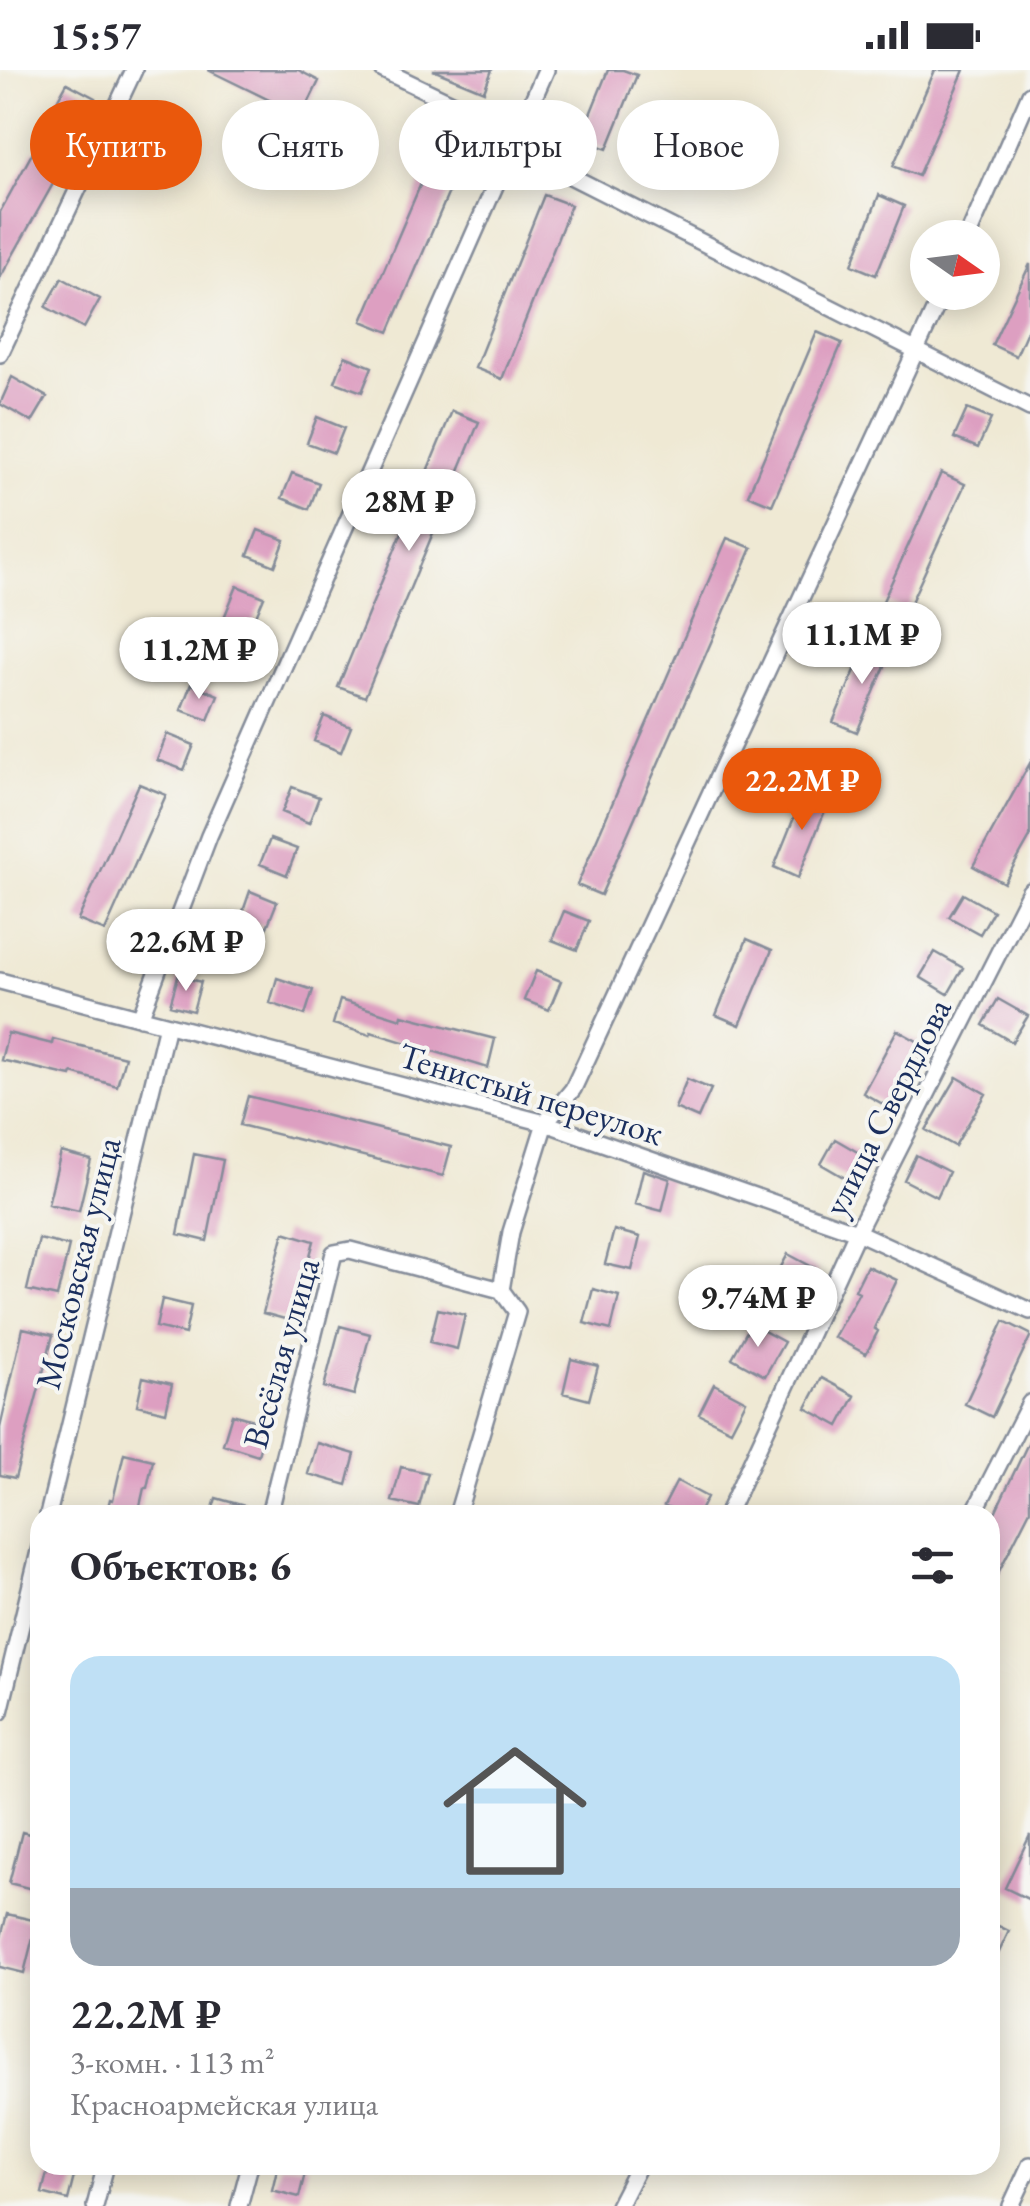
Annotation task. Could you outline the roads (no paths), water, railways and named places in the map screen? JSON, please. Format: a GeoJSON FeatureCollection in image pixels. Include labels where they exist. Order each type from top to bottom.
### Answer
{"type":"FeatureCollection","features":[{"type":"Feature","properties":{"kind":"street"},"geometry":{"type":"LineString","coordinates":[[0,354],[134,70]]}},
{"type":"Feature","properties":{"kind":"street"},"geometry":{"type":"LineString","coordinates":[[383,70],[446,100]]}},
{"type":"Feature","properties":{"kind":"street"},"geometry":{"type":"LineString","coordinates":[[532,100],[546,70]]}},
{"type":"Feature","properties":{"kind":"street"},"geometry":{"type":"LineString","coordinates":[[975,220],[1030,94]]}},
{"type":"Feature","properties":{"kind":"street"},"geometry":{"type":"LineString","coordinates":[[140,1018],[209,836],[492,190]]}},
{"type":"Feature","properties":{"kind":"street"},"geometry":{"type":"LineString","coordinates":[[597,190],[916,354],[1030,408]]}},
{"type":"Feature","properties":{"kind":"street"},"geometry":{"type":"LineString","coordinates":[[461,1505],[517,1312],[501,1290],[511,1232],[545,1124],[572,1090],[935,310]]}},
{"type":"Feature","properties":{"kind":"street","name":"улица Свердлова"},"geometry":{"type":"LineString","coordinates":[[732,1505],[857,1232],[1030,891]]}},
{"type":"Feature","properties":{"kind":"street","name":"Тенистый переулок"},"geometry":{"type":"LineString","coordinates":[[0,981],[545,1124],[857,1232],[1030,1311]]}},
{"type":"Feature","properties":{"kind":"street","name":"Московская улица"},"geometry":{"type":"LineString","coordinates":[[50,1505],[167,1025]]}},
{"type":"Feature","properties":{"kind":"street","name":"Весёлая улица"},"geometry":{"type":"LineString","coordinates":[[271,1505],[334,1253],[350,1250],[501,1290]]}},
{"type":"Feature","properties":{"kind":"street"},"geometry":{"type":"LineString","coordinates":[[978,1505],[1030,1403]]}},
{"type":"Feature","properties":{"kind":"street"},"geometry":{"type":"LineString","coordinates":[[0,1712],[30,1588]]}},
{"type":"Feature","properties":{"kind":"street"},"geometry":{"type":"LineString","coordinates":[[1011,2206],[1030,2166]]}},
{"type":"Feature","properties":{"kind":"street"},"geometry":{"type":"LineString","coordinates":[[95,2206],[103,2175]]}},
{"type":"Feature","properties":{"kind":"street"},"geometry":{"type":"LineString","coordinates":[[239,2206],[247,2175]]}},
{"type":"Feature","properties":{"kind":"street"},"geometry":{"type":"LineString","coordinates":[[618,2206],[635,2175]]}}]}
